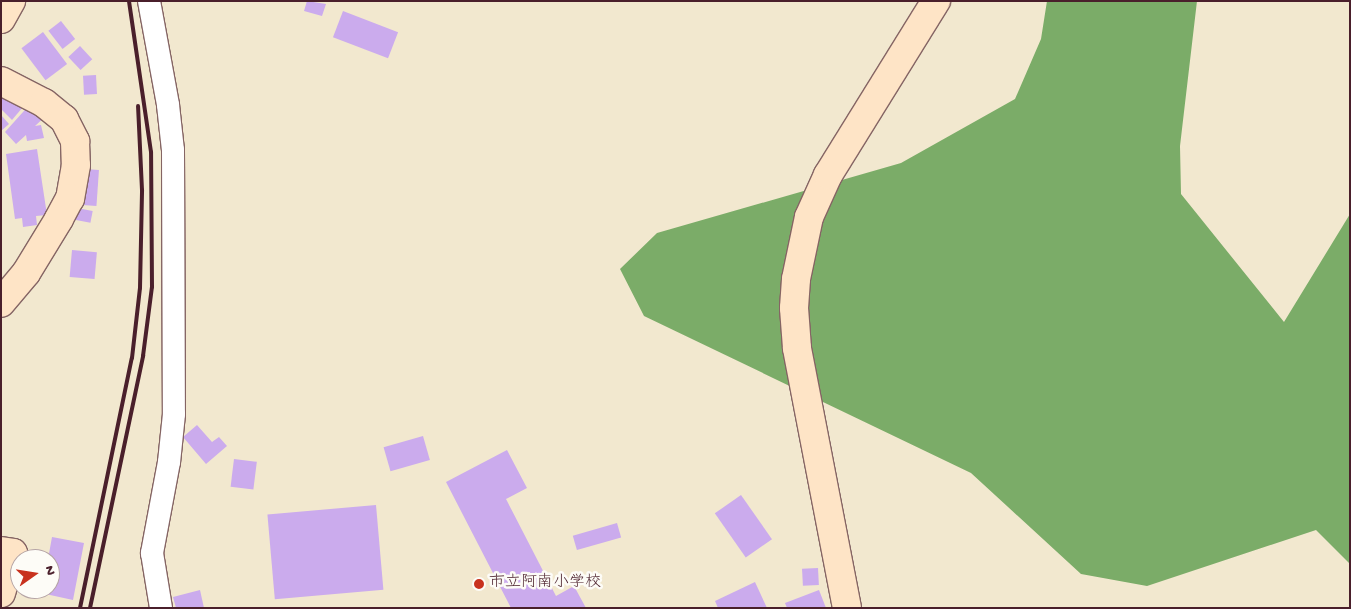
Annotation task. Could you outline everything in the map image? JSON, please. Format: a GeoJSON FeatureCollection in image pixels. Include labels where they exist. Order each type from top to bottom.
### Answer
{"type":"FeatureCollection","features":[{"type":"Feature","properties":{"kind":"street"},"geometry":{"type":"LineString","coordinates":[[1,19],[11,1]]}},
{"type":"Feature","properties":{"kind":"street"},"geometry":{"type":"LineString","coordinates":[[149,1],[168,105],[173,160],[174,414],[169,462],[152,553],[161,608]]}},
{"type":"Feature","properties":{"kind":"street"},"geometry":{"type":"LineString","coordinates":[[847,608],[797,348],[794,308],[796,278],[809,217],[828,175],[936,1]]}},
{"type":"Feature","properties":{"kind":"street"},"geometry":{"type":"LineString","coordinates":[[1,80],[44,103],[64,119],[75,141],[76,165],[70,198],[59,220],[26,273],[1,303]]}},
{"type":"Feature","properties":{"kind":"street"},"geometry":{"type":"LineString","coordinates":[[1,551],[13,553],[1,593]]}},
{"type":"Feature","properties":{"kind":"green space"},"geometry":{"type":"Polygon","coordinates":[[[1047,1],[1197,1],[1180,146],[1181,194],[1284,322],[1350,214],[1350,564],[1316,530],[1147,586],[1081,574],[971,473],[644,316],[620,269],[657,233],[901,163],[1015,99],[1041,39],[1047,1]]]}},
{"type":"Feature","properties":{"kind":"building"},"geometry":{"type":"Polygon","coordinates":[[[307,1],[326,4],[322,16],[304,11],[307,1]]]}},
{"type":"Feature","properties":{"kind":"building"},"geometry":{"type":"Polygon","coordinates":[[[343,11],[398,32],[388,58],[333,37],[343,11]]]}},
{"type":"Feature","properties":{"kind":"building"},"geometry":{"type":"Polygon","coordinates":[[[61,21],[75,39],[63,49],[48,31],[61,21]]]}},
{"type":"Feature","properties":{"kind":"building"},"geometry":{"type":"Polygon","coordinates":[[[43,32],[67,64],[46,80],[21,48],[43,32]]]}},
{"type":"Feature","properties":{"kind":"building"},"geometry":{"type":"Polygon","coordinates":[[[80,46],[92,59],[81,70],[68,57],[80,46]]]}},
{"type":"Feature","properties":{"kind":"building"},"geometry":{"type":"Polygon","coordinates":[[[96,75],[97,94],[84,95],[83,76],[96,75]]]}},
{"type":"Feature","properties":{"kind":"building"},"geometry":{"type":"Polygon","coordinates":[[[1,96],[28,101],[12,120],[1,109],[1,96]]]}},
{"type":"Feature","properties":{"kind":"building"},"geometry":{"type":"Polygon","coordinates":[[[32,102],[48,114],[35,126],[41,125],[44,138],[27,141],[26,135],[16,144],[5,132],[32,102]]]}},
{"type":"Feature","properties":{"kind":"building"},"geometry":{"type":"Polygon","coordinates":[[[1,115],[9,124],[1,131],[1,115]]]}},
{"type":"Feature","properties":{"kind":"building"},"geometry":{"type":"Polygon","coordinates":[[[37,149],[47,215],[36,216],[37,225],[23,227],[22,218],[15,219],[6,154],[37,149]]]}},
{"type":"Feature","properties":{"kind":"building"},"geometry":{"type":"Polygon","coordinates":[[[85,169],[99,170],[96,206],[82,205],[85,169]]]}},
{"type":"Feature","properties":{"kind":"building"},"geometry":{"type":"Polygon","coordinates":[[[77,208],[93,211],[90,223],[75,220],[77,208]]]}},
{"type":"Feature","properties":{"kind":"building"},"geometry":{"type":"Polygon","coordinates":[[[72,250],[97,252],[95,279],[70,277],[72,250]]]}},
{"type":"Feature","properties":{"kind":"building"},"geometry":{"type":"Polygon","coordinates":[[[197,425],[212,442],[219,437],[227,446],[206,464],[183,437],[197,425]]]}},
{"type":"Feature","properties":{"kind":"building"},"geometry":{"type":"Polygon","coordinates":[[[423,436],[430,460],[390,471],[384,447],[423,436]]]}},
{"type":"Feature","properties":{"kind":"building"},"geometry":{"type":"Polygon","coordinates":[[[507,450],[527,488],[506,499],[556,596],[574,586],[586,608],[511,608],[446,482],[507,450]]]}},
{"type":"Feature","properties":{"kind":"building"},"geometry":{"type":"Polygon","coordinates":[[[234,459],[257,462],[253,490],[231,487],[234,459]]]}},
{"type":"Feature","properties":{"kind":"building"},"geometry":{"type":"Polygon","coordinates":[[[741,495],[772,539],[746,558],[715,513],[741,495]]]}},
{"type":"Feature","properties":{"kind":"building"},"geometry":{"type":"Polygon","coordinates":[[[376,505],[383,590],[275,599],[267,514],[376,505]]]}},
{"type":"Feature","properties":{"kind":"building"},"geometry":{"type":"Polygon","coordinates":[[[617,523],[621,537],[577,550],[573,536],[617,523]]]}},
{"type":"Feature","properties":{"kind":"building"},"geometry":{"type":"Polygon","coordinates":[[[52,537],[84,543],[73,600],[60,597],[60,549],[50,549],[52,537]]]}},
{"type":"Feature","properties":{"kind":"building"},"geometry":{"type":"Polygon","coordinates":[[[818,568],[819,585],[803,586],[802,569],[818,568]]]}},
{"type":"Feature","properties":{"kind":"building"},"geometry":{"type":"Polygon","coordinates":[[[755,582],[767,608],[718,608],[715,601],[755,582]]]}},
{"type":"Feature","properties":{"kind":"building"},"geometry":{"type":"Polygon","coordinates":[[[200,590],[204,608],[176,608],[173,597],[200,590]]]}},
{"type":"Feature","properties":{"kind":"building"},"geometry":{"type":"Polygon","coordinates":[[[819,590],[826,608],[787,608],[785,603],[819,590]]]}},
{"type":"Feature","properties":{"kind":"railway"},"geometry":{"type":"LineString","coordinates":[[90,608],[143,356],[152,287],[151,152],[129,1]]}},
{"type":"Feature","properties":{"kind":"railway"},"geometry":{"type":"LineString","coordinates":[[80,608],[132,358],[140,288],[142,190],[138,106]]}},
{"type":"Feature","properties":{"kind":"place","name":"市立阿南小学校"},"geometry":{"type":"Point","coordinates":[479,584]}}]}
